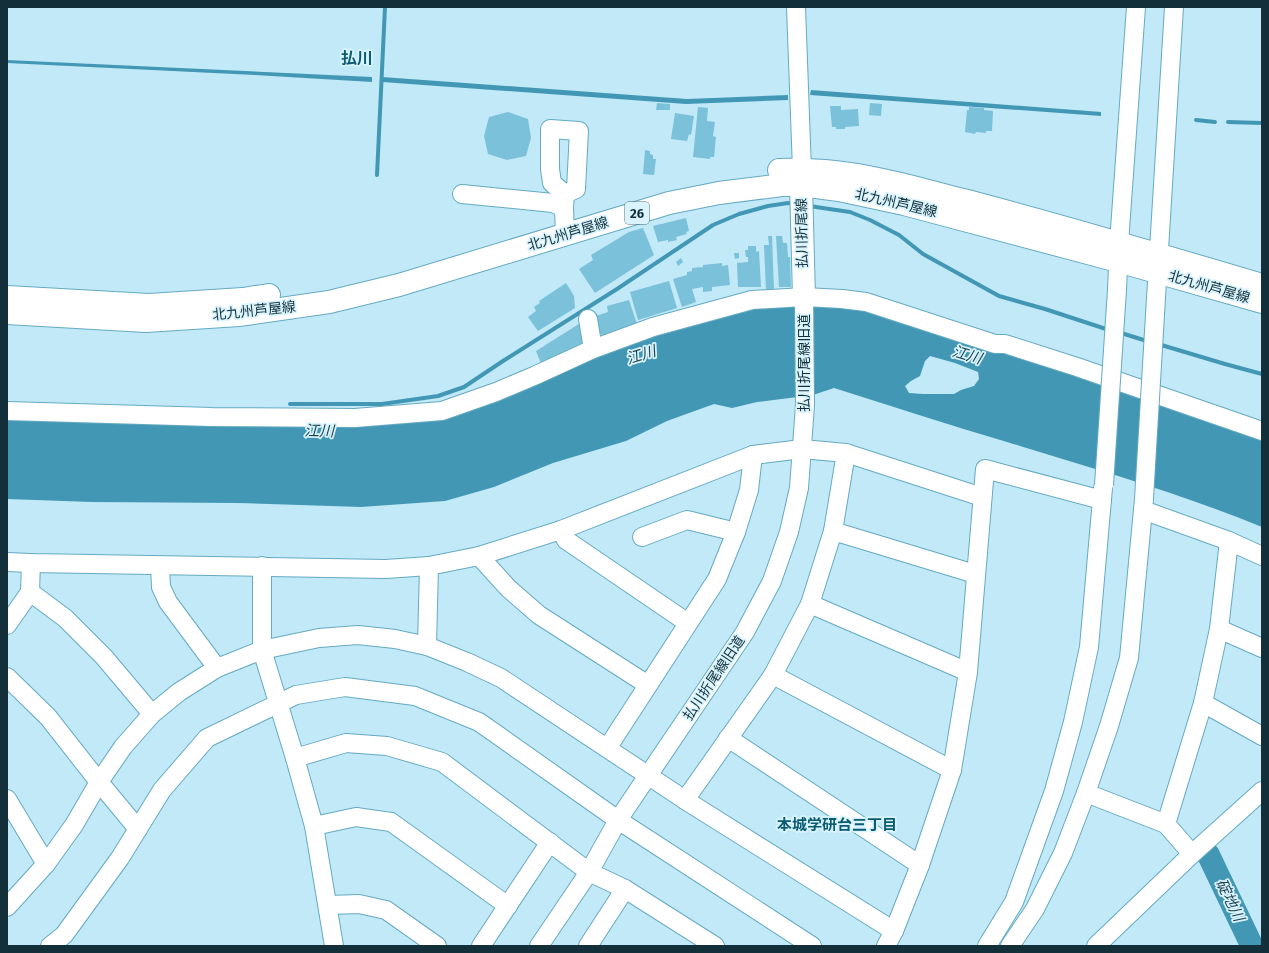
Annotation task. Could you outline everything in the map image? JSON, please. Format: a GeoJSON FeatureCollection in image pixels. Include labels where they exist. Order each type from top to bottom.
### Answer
{"type":"FeatureCollection","features":[{"type":"Feature","properties":{"kind":"main road","name":"北九州芦屋線"},"geometry":{"type":"LineString","coordinates":[[7,313],[146,321],[239,314],[322,303],[399,284],[565,214],[673,187],[722,177],[783,170],[802,177],[861,175],[909,186],[1158,263],[1262,285]]}},
{"type":"Feature","properties":{"kind":"main road","name":"払川折尾線"},"geometry":{"type":"LineString","coordinates":[[802,177],[804,300]]}},
{"type":"Feature","properties":{"kind":"main road","name":"北九州芦屋線"},"geometry":{"type":"LineString","coordinates":[[7,297],[149,305],[243,299],[333,286],[403,269],[528,231],[565,214]]}},
{"type":"Feature","properties":{"kind":"main road","name":"北九州芦屋線"},"geometry":{"type":"LineString","coordinates":[[1158,263],[1262,302]]}},
{"type":"Feature","properties":{"kind":"street"},"geometry":{"type":"LineString","coordinates":[[796,7],[802,177]]}},
{"type":"Feature","properties":{"kind":"street"},"geometry":{"type":"LineString","coordinates":[[987,946],[1014,902],[1054,791],[1073,722],[1089,647],[1103,492],[1136,7]]}},
{"type":"Feature","properties":{"kind":"street"},"geometry":{"type":"LineString","coordinates":[[1010,946],[1035,909],[1063,853],[1109,726],[1129,658],[1144,504],[1174,7]]}},
{"type":"Feature","properties":{"kind":"street"},"geometry":{"type":"LineString","coordinates":[[462,194],[553,203],[565,214]]}},
{"type":"Feature","properties":{"kind":"street"},"geometry":{"type":"LineString","coordinates":[[7,411],[212,417],[355,418],[420,414],[442,411],[463,404],[534,376],[593,349],[653,327],[752,300],[842,299],[866,302],[996,344],[1005,344],[1077,367],[1262,431]]}},
{"type":"Feature","properties":{"kind":"street","name":"払川折尾線旧道"},"geometry":{"type":"LineString","coordinates":[[539,946],[589,872],[618,820],[745,632],[772,581],[789,532],[799,488],[805,405],[804,300]]}},
{"type":"Feature","properties":{"kind":"street"},"geometry":{"type":"LineString","coordinates":[[588,319],[593,349]]}},
{"type":"Feature","properties":{"kind":"street"},"geometry":{"type":"LineString","coordinates":[[7,562],[31,564],[262,566],[386,569],[429,566],[479,556],[561,530],[753,455],[802,449],[846,453],[982,497]]}},
{"type":"Feature","properties":{"kind":"street"},"geometry":{"type":"LineString","coordinates":[[685,800],[773,674],[810,604],[833,531],[846,453]]}},
{"type":"Feature","properties":{"kind":"street"},"geometry":{"type":"LineString","coordinates":[[608,747],[717,579],[736,532],[749,490],[753,455]]}},
{"type":"Feature","properties":{"kind":"street"},"geometry":{"type":"LineString","coordinates":[[7,907],[46,864],[74,825],[99,782],[123,747],[152,714],[179,692],[217,668],[262,650],[319,638],[358,635],[395,639],[427,646],[501,678],[608,747],[648,776],[890,938],[920,864],[952,770],[968,672],[985,469],[1103,492]]}},
{"type":"Feature","properties":{"kind":"street"},"geometry":{"type":"LineString","coordinates":[[1144,504],[1262,556]]}},
{"type":"Feature","properties":{"kind":"street"},"geometry":{"type":"LineString","coordinates":[[642,537],[687,520],[736,532]]}},
{"type":"Feature","properties":{"kind":"street"},"geometry":{"type":"LineString","coordinates":[[561,530],[566,540],[688,623]]}},
{"type":"Feature","properties":{"kind":"street"},"geometry":{"type":"LineString","coordinates":[[833,531],[976,574]]}},
{"type":"Feature","properties":{"kind":"street"},"geometry":{"type":"LineString","coordinates":[[1166,824],[1203,703],[1219,629],[1229,541]]}},
{"type":"Feature","properties":{"kind":"street"},"geometry":{"type":"LineString","coordinates":[[479,556],[508,588],[539,615],[648,685]]}},
{"type":"Feature","properties":{"kind":"street"},"geometry":{"type":"LineString","coordinates":[[7,625],[30,592],[31,564]]}},
{"type":"Feature","properties":{"kind":"street"},"geometry":{"type":"LineString","coordinates":[[160,566],[161,587],[168,602],[217,668]]}},
{"type":"Feature","properties":{"kind":"street"},"geometry":{"type":"LineString","coordinates":[[262,566],[262,650],[279,703],[314,826],[334,946]]}},
{"type":"Feature","properties":{"kind":"street"},"geometry":{"type":"LineString","coordinates":[[427,646],[429,566]]}},
{"type":"Feature","properties":{"kind":"street"},"geometry":{"type":"LineString","coordinates":[[30,592],[65,618],[104,657],[152,714]]}},
{"type":"Feature","properties":{"kind":"street"},"geometry":{"type":"LineString","coordinates":[[810,604],[968,672]]}},
{"type":"Feature","properties":{"kind":"street"},"geometry":{"type":"LineString","coordinates":[[1219,629],[1262,648]]}},
{"type":"Feature","properties":{"kind":"street"},"geometry":{"type":"LineString","coordinates":[[773,674],[952,770]]}},
{"type":"Feature","properties":{"kind":"street"},"geometry":{"type":"LineString","coordinates":[[7,677],[48,717],[138,829]]}},
{"type":"Feature","properties":{"kind":"street"},"geometry":{"type":"LineString","coordinates":[[50,946],[64,934],[120,858],[162,790],[208,738],[296,694],[345,687],[414,696],[479,722],[618,820],[812,946]]}},
{"type":"Feature","properties":{"kind":"street"},"geometry":{"type":"LineString","coordinates":[[1203,703],[1262,736]]}},
{"type":"Feature","properties":{"kind":"street"},"geometry":{"type":"LineString","coordinates":[[728,738],[920,864]]}},
{"type":"Feature","properties":{"kind":"street"},"geometry":{"type":"LineString","coordinates":[[295,758],[346,743],[387,746],[442,762],[589,872],[625,889],[715,946]]}},
{"type":"Feature","properties":{"kind":"street"},"geometry":{"type":"LineString","coordinates":[[1096,946],[1192,854],[1262,791]]}},
{"type":"Feature","properties":{"kind":"street"},"geometry":{"type":"LineString","coordinates":[[1086,793],[1166,824],[1192,854]]}},
{"type":"Feature","properties":{"kind":"street"},"geometry":{"type":"LineString","coordinates":[[7,799],[46,864]]}},
{"type":"Feature","properties":{"kind":"street"},"geometry":{"type":"LineString","coordinates":[[314,826],[356,817],[391,822],[508,906]]}},
{"type":"Feature","properties":{"kind":"street"},"geometry":{"type":"LineString","coordinates":[[482,946],[550,842]]}},
{"type":"Feature","properties":{"kind":"street"},"geometry":{"type":"LineString","coordinates":[[588,946],[625,889]]}},
{"type":"Feature","properties":{"kind":"street"},"geometry":{"type":"LineString","coordinates":[[328,905],[359,904],[386,910],[437,946]]}},
{"type":"Feature","properties":{"kind":"water"},"geometry":{"type":"Polygon","coordinates":[[[7,60],[372,77],[372,82],[7,63],[7,60]]]}},
{"type":"Feature","properties":{"kind":"water"},"geometry":{"type":"Polygon","coordinates":[[[382,77],[687,99],[788,95],[788,100],[686,104],[382,82],[382,77]]]}},
{"type":"Feature","properties":{"kind":"water"},"geometry":{"type":"Polygon","coordinates":[[[811,90],[1101,112],[1101,116],[810,95],[811,90]]]}},
{"type":"Feature","properties":{"kind":"water","name":"江川"},"geometry":{"type":"Polygon","coordinates":[[[840,302],[1077,371],[1077,377],[1180,410],[1262,434],[1262,527],[1199,503],[1071,461],[834,388],[813,395],[757,402],[732,408],[714,404],[667,421],[626,441],[553,463],[494,487],[445,501],[361,507],[7,499],[7,414],[407,419],[589,356],[752,305],[840,302]],[[930,356],[925,361],[920,376],[905,386],[909,393],[954,394],[974,386],[979,379],[978,372],[955,363],[930,356]]]}},
{"type":"Feature","properties":{"kind":"building"},"geometry":{"type":"Polygon","coordinates":[[[657,103],[670,104],[670,110],[656,110],[657,103]]]}},
{"type":"Feature","properties":{"kind":"building"},"geometry":{"type":"Polygon","coordinates":[[[870,103],[882,104],[881,116],[869,115],[870,103]]]}},
{"type":"Feature","properties":{"kind":"building"},"geometry":{"type":"Polygon","coordinates":[[[830,106],[841,106],[841,110],[858,109],[859,126],[845,127],[845,129],[836,129],[836,127],[832,127],[830,106]]]}},
{"type":"Feature","properties":{"kind":"building"},"geometry":{"type":"Polygon","coordinates":[[[698,107],[708,108],[707,121],[715,122],[713,136],[716,137],[714,157],[710,157],[710,159],[693,157],[698,107]]]}},
{"type":"Feature","properties":{"kind":"building"},"geometry":{"type":"Polygon","coordinates":[[[969,107],[984,108],[984,110],[993,111],[992,131],[986,131],[986,133],[976,132],[975,134],[965,132],[967,110],[969,110],[969,107]]]}},
{"type":"Feature","properties":{"kind":"building"},"geometry":{"type":"Polygon","coordinates":[[[508,112],[528,119],[531,138],[526,156],[507,160],[488,154],[484,136],[489,117],[508,112]]]}},
{"type":"Feature","properties":{"kind":"building"},"geometry":{"type":"Polygon","coordinates":[[[675,113],[694,116],[691,135],[689,134],[687,141],[671,139],[675,113]]]}},
{"type":"Feature","properties":{"kind":"building"},"geometry":{"type":"Polygon","coordinates":[[[645,150],[650,151],[650,154],[653,155],[653,159],[656,159],[654,175],[643,174],[645,150]]]}},
{"type":"Feature","properties":{"kind":"building"},"geometry":{"type":"Polygon","coordinates":[[[790,215],[796,215],[796,229],[790,229],[790,215]]]}},
{"type":"Feature","properties":{"kind":"building"},"geometry":{"type":"Polygon","coordinates":[[[686,218],[689,231],[686,232],[687,234],[676,237],[677,240],[658,242],[653,226],[686,218]]]}},
{"type":"Feature","properties":{"kind":"building"},"geometry":{"type":"Polygon","coordinates":[[[643,228],[654,255],[595,293],[579,269],[593,260],[591,255],[629,232],[643,228]]]}},
{"type":"Feature","properties":{"kind":"building"},"geometry":{"type":"Polygon","coordinates":[[[768,236],[772,236],[774,290],[766,290],[764,245],[769,245],[768,236]]]}},
{"type":"Feature","properties":{"kind":"building"},"geometry":{"type":"Polygon","coordinates":[[[776,236],[782,236],[783,243],[787,243],[788,257],[790,257],[791,287],[779,287],[776,236]]]}},
{"type":"Feature","properties":{"kind":"building"},"geometry":{"type":"Polygon","coordinates":[[[748,246],[756,246],[756,252],[759,251],[761,287],[738,287],[737,263],[748,262],[748,257],[746,257],[745,250],[748,250],[748,246]]]}},
{"type":"Feature","properties":{"kind":"building"},"geometry":{"type":"Polygon","coordinates":[[[734,253],[739,253],[739,258],[735,259],[734,253]]]}},
{"type":"Feature","properties":{"kind":"building"},"geometry":{"type":"Polygon","coordinates":[[[681,258],[683,262],[678,266],[676,262],[681,258]]]}},
{"type":"Feature","properties":{"kind":"building"},"geometry":{"type":"Polygon","coordinates":[[[722,263],[722,266],[728,265],[730,285],[712,287],[712,291],[703,292],[703,287],[692,289],[696,302],[682,307],[673,279],[687,275],[687,272],[692,271],[692,268],[722,263]]]}},
{"type":"Feature","properties":{"kind":"building"},"geometry":{"type":"Polygon","coordinates":[[[669,281],[677,308],[638,320],[630,292],[669,281]]]}},
{"type":"Feature","properties":{"kind":"building"},"geometry":{"type":"Polygon","coordinates":[[[566,283],[574,296],[575,308],[538,331],[528,317],[536,311],[534,307],[540,303],[539,301],[566,283]]]}},
{"type":"Feature","properties":{"kind":"building"},"geometry":{"type":"Polygon","coordinates":[[[629,300],[637,324],[602,335],[597,330],[593,317],[608,312],[607,306],[629,300]]]}},
{"type":"Feature","properties":{"kind":"building"},"geometry":{"type":"Polygon","coordinates":[[[582,322],[589,344],[542,366],[536,351],[582,322]]]}},
{"type":"Feature","properties":{"kind":"waterway"},"geometry":{"type":"LineString","coordinates":[[377,175],[385,7]]}},
{"type":"Feature","properties":{"kind":"waterway"},"geometry":{"type":"LineString","coordinates":[[1196,120],[1215,122]]}},
{"type":"Feature","properties":{"kind":"waterway"},"geometry":{"type":"LineString","coordinates":[[1228,122],[1262,123]]}},
{"type":"Feature","properties":{"kind":"waterway"},"geometry":{"type":"LineString","coordinates":[[290,404],[382,404],[438,396],[464,387],[617,289],[713,225],[739,214],[768,206],[788,203],[796,204]]}},
{"type":"Feature","properties":{"kind":"waterway"},"geometry":{"type":"LineString","coordinates":[[809,206],[850,212],[870,220],[899,235],[923,254],[999,296],[1109,330]]}},
{"type":"Feature","properties":{"kind":"waterway"},"geometry":{"type":"LineString","coordinates":[[1118,332],[1150,342]]}},
{"type":"Feature","properties":{"kind":"waterway"},"geometry":{"type":"LineString","coordinates":[[1158,344],[1262,374]]}},
{"type":"Feature","properties":{"kind":"waterway","name":"碇地川"},"geometry":{"type":"LineString","coordinates":[[1208,854],[1252,946]]}},
{"type":"Feature","properties":{"kind":"district","name":"払川"},"geometry":{"type":"Point","coordinates":[357,58]}},
{"type":"Feature","properties":{"kind":"district","name":"本城学研台三丁目"},"geometry":{"type":"Point","coordinates":[837,825]}}]}
